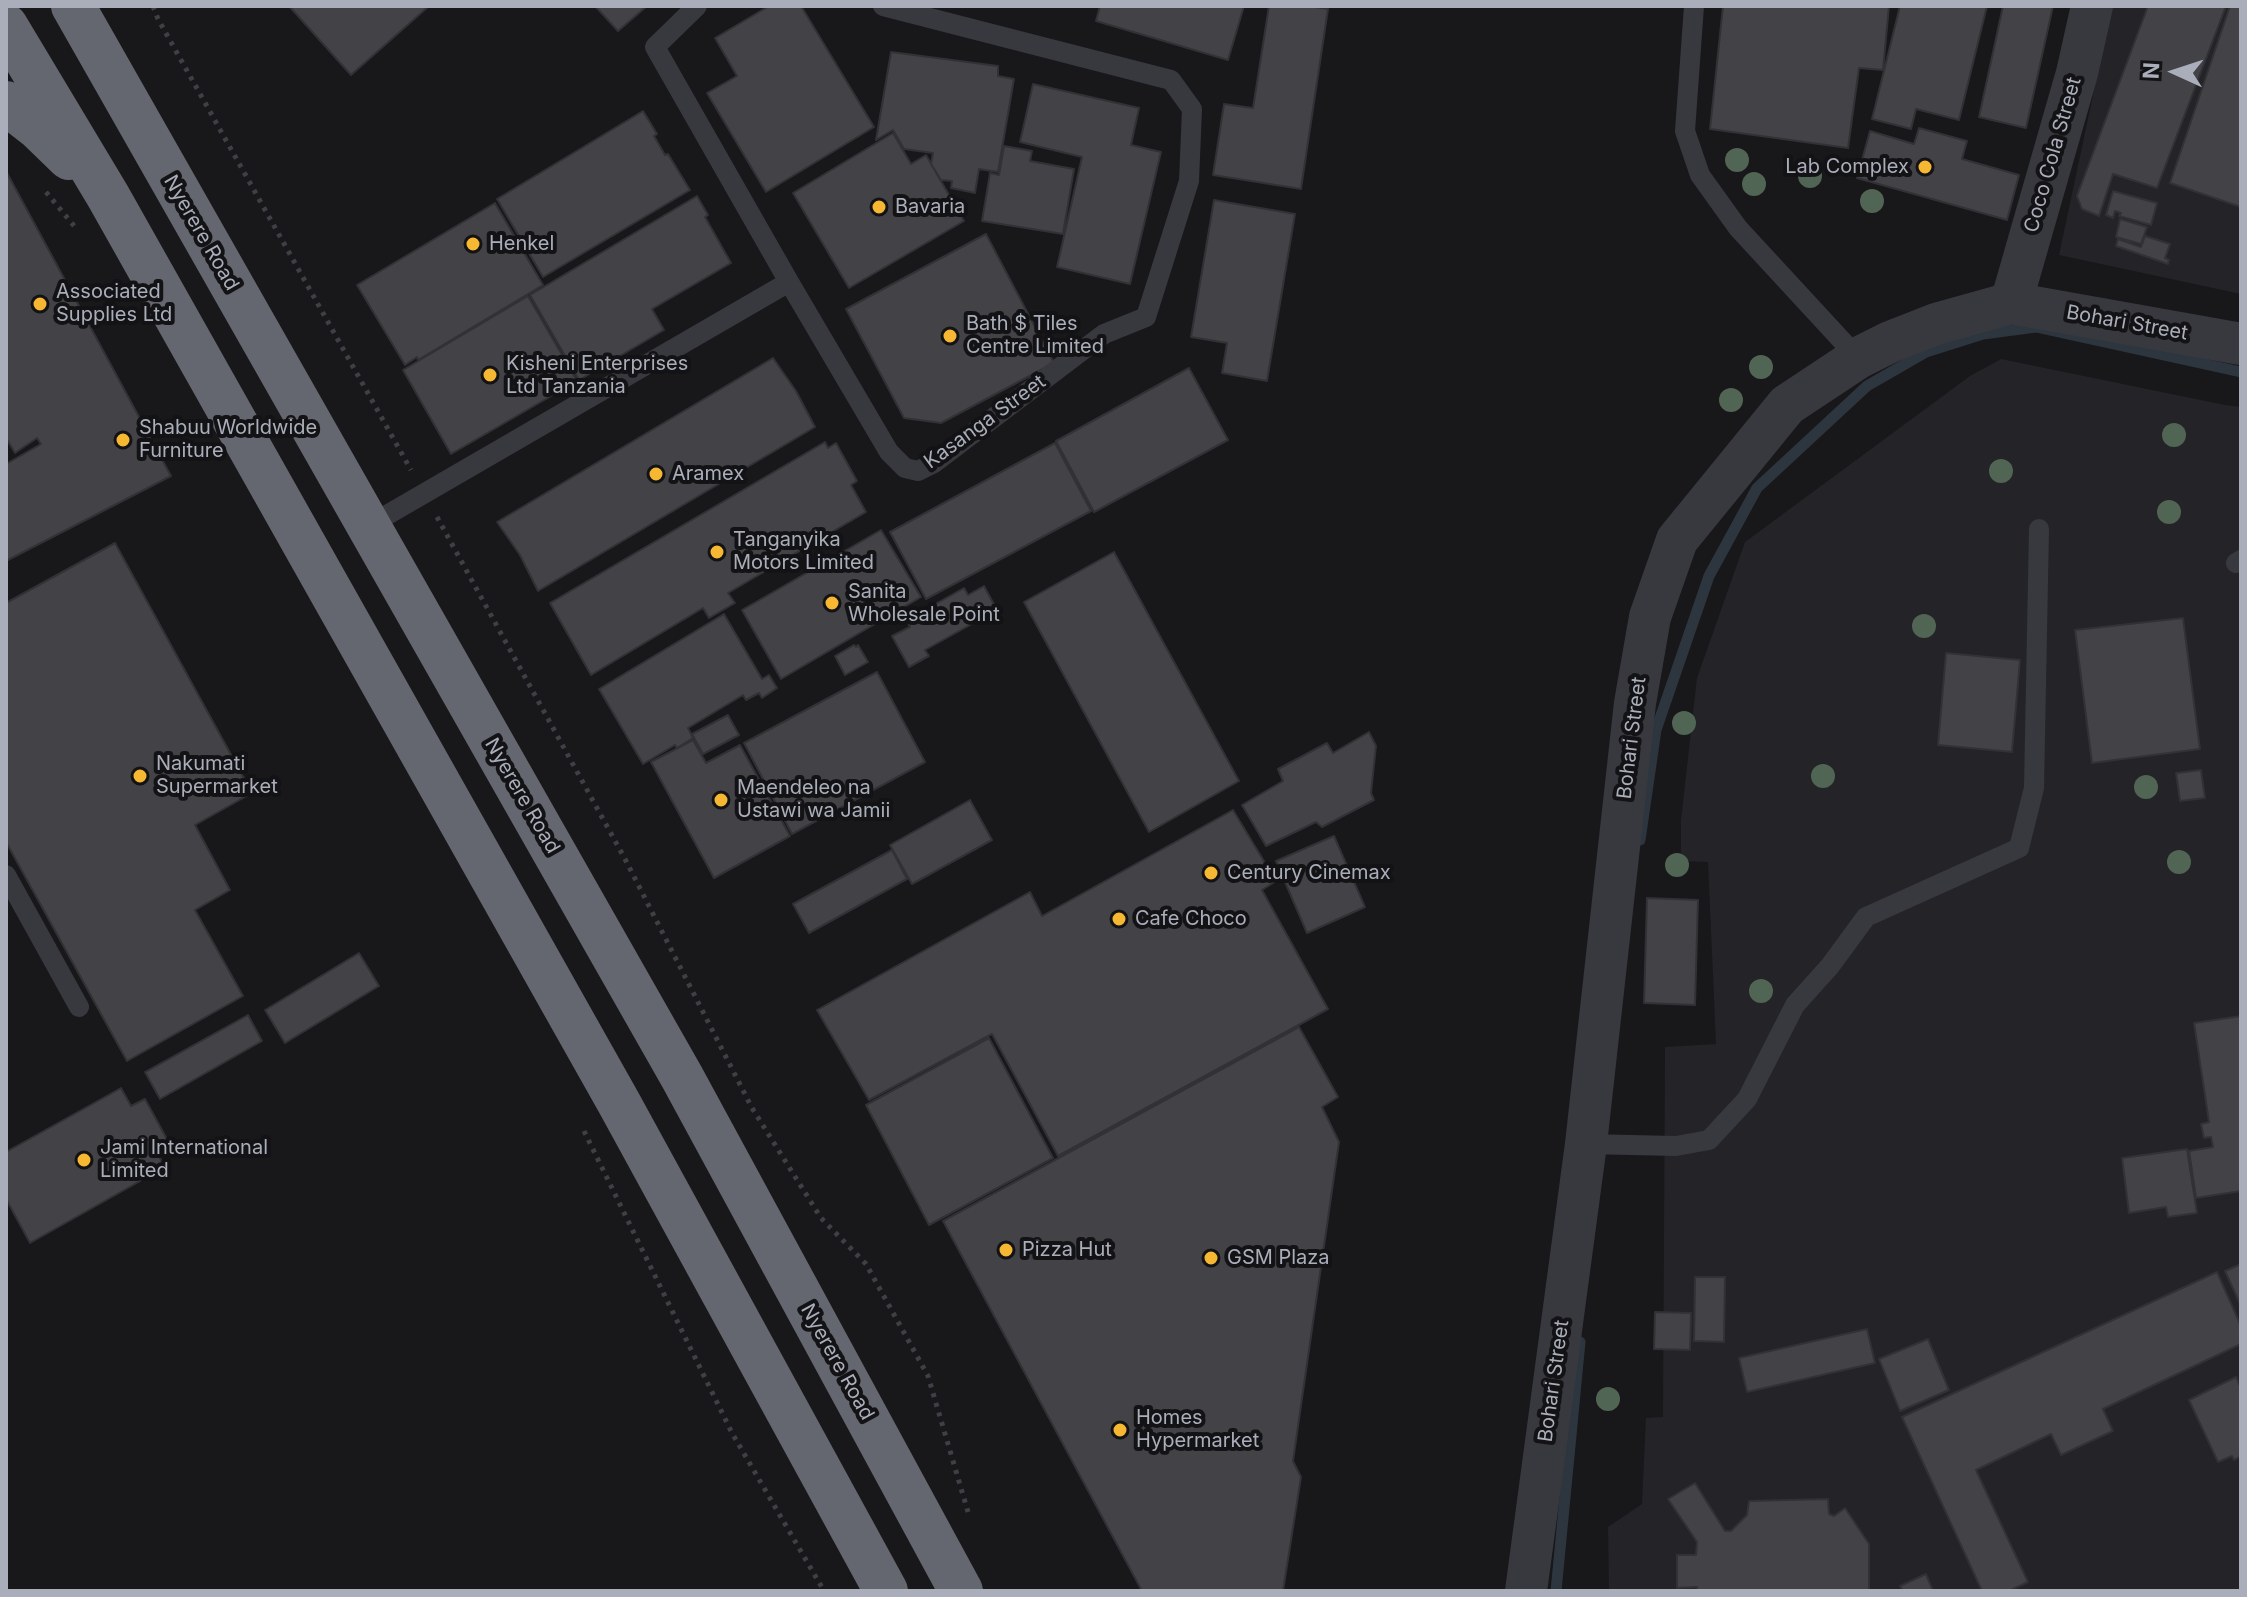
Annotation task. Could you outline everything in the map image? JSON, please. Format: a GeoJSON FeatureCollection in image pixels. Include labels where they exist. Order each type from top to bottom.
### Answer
{"type":"FeatureCollection","features":[{"type":"Feature","properties":{"kind":"highway","name":"Nyerere Road"},"geometry":{"type":"LineString","coordinates":[[73,6],[682,1077],[961,1591]]}},
{"type":"Feature","properties":{"kind":"highway"},"geometry":{"type":"LineString","coordinates":[[6,26],[108,196],[619,1103],[886,1591]]}},
{"type":"Feature","properties":{"kind":"highway"},"geometry":{"type":"LineString","coordinates":[[6,103],[38,128],[108,196]]}},
{"type":"Feature","properties":{"kind":"street","name":"Coco Cola Street"},"geometry":{"type":"LineString","coordinates":[[2011,303],[2077,73],[2092,6]]}},
{"type":"Feature","properties":{"kind":"street","name":"Bohari Street"},"geometry":{"type":"LineString","coordinates":[[1526,1591],[1586,1144],[1635,703],[1650,617],[1677,540],[1787,405],[1858,358],[1936,324],[2011,303],[2241,344]]}},
{"type":"Feature","properties":{"kind":"lane","name":"Kasanga Street"},"geometry":{"type":"LineString","coordinates":[[697,6],[655,47],[889,452],[905,468],[918,471],[934,463],[1104,334],[1146,317],[1189,181],[1192,109],[1171,80],[883,6]]}},
{"type":"Feature","properties":{"kind":"lane"},"geometry":{"type":"LineString","coordinates":[[1694,6],[1685,131],[1700,175],[1738,228],[1858,358]]}},
{"type":"Feature","properties":{"kind":"lane"},"geometry":{"type":"LineString","coordinates":[[368,526],[789,282]]}},
{"type":"Feature","properties":{"kind":"lane"},"geometry":{"type":"LineString","coordinates":[[1586,1144],[1676,1146],[1709,1140],[1747,1099],[1795,1005],[1830,966],[1866,917],[2019,848],[2034,788],[2039,529]]}},
{"type":"Feature","properties":{"kind":"lane"},"geometry":{"type":"LineString","coordinates":[[6,875],[79,1007]]}},
{"type":"Feature","properties":{"kind":"path"},"geometry":{"type":"LineString","coordinates":[[153,6],[625,859],[752,1108],[821,1218],[866,1264],[928,1376],[971,1523]]}},
{"type":"Feature","properties":{"kind":"path"},"geometry":{"type":"LineString","coordinates":[[36,181],[76,228]]}},
{"type":"Feature","properties":{"kind":"path"},"geometry":{"type":"LineString","coordinates":[[578,1119],[732,1433],[824,1591]]}},
{"type":"Feature","properties":{"kind":"shaded area"},"geometry":{"type":"Polygon","coordinates":[[[2112,6],[2241,6],[2241,294],[2059,255],[2112,6]]]}},
{"type":"Feature","properties":{"kind":"shaded area"},"geometry":{"type":"Polygon","coordinates":[[[2001,359],[2241,407],[2241,1591],[1609,1591],[1608,1527],[1642,1504],[1646,1418],[1663,1417],[1665,1047],[1716,1044],[1708,862],[1681,861],[1681,820],[1697,678],[1745,542],[1970,376],[2001,359]]]}},
{"type":"Feature","properties":{"kind":"building"},"geometry":{"type":"Polygon","coordinates":[[[289,6],[429,6],[351,75],[289,6]]]}},
{"type":"Feature","properties":{"kind":"building"},"geometry":{"type":"Polygon","coordinates":[[[595,6],[647,6],[618,31],[595,6]]]}},
{"type":"Feature","properties":{"kind":"building"},"geometry":{"type":"Polygon","coordinates":[[[769,6],[801,6],[874,127],[766,192],[707,93],[737,76],[715,38],[769,6]]]}},
{"type":"Feature","properties":{"kind":"building"},"geometry":{"type":"Polygon","coordinates":[[[1100,6],[1244,6],[1228,60],[1096,21],[1100,6]]]}},
{"type":"Feature","properties":{"kind":"building"},"geometry":{"type":"Polygon","coordinates":[[[1269,6],[1328,9],[1301,189],[1213,175],[1224,104],[1253,108],[1269,6]]]}},
{"type":"Feature","properties":{"kind":"building"},"geometry":{"type":"Polygon","coordinates":[[[1723,6],[1889,6],[1883,70],[1859,68],[1848,148],[1710,129],[1723,6]]]}},
{"type":"Feature","properties":{"kind":"building"},"geometry":{"type":"Polygon","coordinates":[[[1900,6],[1987,6],[1959,120],[1916,109],[1911,129],[1872,119],[1900,6]]]}},
{"type":"Feature","properties":{"kind":"building"},"geometry":{"type":"Polygon","coordinates":[[[2003,6],[2053,6],[2026,128],[1979,117],[2003,6]]]}},
{"type":"Feature","properties":{"kind":"building"},"geometry":{"type":"Polygon","coordinates":[[[2148,6],[2226,6],[2157,188],[2113,174],[2099,216],[2082,209],[2077,196],[2148,6]]]}},
{"type":"Feature","properties":{"kind":"building"},"geometry":{"type":"Polygon","coordinates":[[[2230,6],[2241,6],[2241,207],[2170,183],[2230,6]]]}},
{"type":"Feature","properties":{"kind":"building"},"geometry":{"type":"Polygon","coordinates":[[[891,52],[998,66],[998,76],[1014,79],[998,172],[979,169],[975,193],[951,188],[952,181],[941,180],[931,164],[933,153],[904,149],[893,130],[876,140],[891,52]]]}},
{"type":"Feature","properties":{"kind":"building"},"geometry":{"type":"Polygon","coordinates":[[[1033,84],[1139,108],[1131,145],[1161,152],[1130,284],[1057,267],[1082,157],[1020,142],[1033,84]]]}},
{"type":"Feature","properties":{"kind":"building"},"geometry":{"type":"Polygon","coordinates":[[[643,111],[665,155],[668,154],[690,190],[543,277],[497,199],[643,111]]]}},
{"type":"Feature","properties":{"kind":"building","name":"Lab Complex"},"geometry":{"type":"Polygon","coordinates":[[[1919,128],[1967,141],[1962,159],[2019,175],[2007,220],[1857,178],[1870,131],[1914,144],[1919,128]]]}},
{"type":"Feature","properties":{"kind":"building","name":"Bavaria"},"geometry":{"type":"Polygon","coordinates":[[[893,133],[911,164],[926,155],[964,221],[849,288],[793,193],[893,133]]]}},
{"type":"Feature","properties":{"kind":"building"},"geometry":{"type":"Polygon","coordinates":[[[1004,146],[1032,151],[1030,161],[1074,169],[1063,234],[982,221],[990,173],[999,175],[1004,146]]]}},
{"type":"Feature","properties":{"kind":"building"},"geometry":{"type":"Polygon","coordinates":[[[6,171],[171,476],[6,561],[6,464],[41,444],[37,438],[15,453],[6,438],[6,171]]]}},
{"type":"Feature","properties":{"kind":"building"},"geometry":{"type":"Polygon","coordinates":[[[2113,191],[2157,203],[2151,225],[2119,216],[2121,213],[2115,211],[2113,218],[2106,215],[2113,191]]]}},
{"type":"Feature","properties":{"kind":"building"},"geometry":{"type":"Polygon","coordinates":[[[697,196],[731,263],[652,309],[664,330],[579,380],[530,295],[697,196]]]}},
{"type":"Feature","properties":{"kind":"building"},"geometry":{"type":"Polygon","coordinates":[[[1214,200],[1295,214],[1267,381],[1222,373],[1227,343],[1191,337],[1214,200]]]}},
{"type":"Feature","properties":{"kind":"building","name":"Henkel"},"geometry":{"type":"Polygon","coordinates":[[[495,203],[543,285],[405,365],[357,285],[495,203]]]}},
{"type":"Feature","properties":{"kind":"building"},"geometry":{"type":"Polygon","coordinates":[[[2120,219],[2147,227],[2141,244],[2116,237],[2120,219]]]}},
{"type":"Feature","properties":{"kind":"building","name":"Bath $ Tiles Centre Limited"},"geometry":{"type":"Polygon","coordinates":[[[986,234],[1054,363],[941,423],[904,418],[846,309],[986,234]]]}},
{"type":"Feature","properties":{"kind":"building"},"geometry":{"type":"Polygon","coordinates":[[[2145,236],[2170,244],[2165,258],[2169,260],[2168,264],[2116,246],[2118,239],[2141,247],[2145,236]]]}},
{"type":"Feature","properties":{"kind":"building","name":"Kisheni Enterprises Ltd Tanzania"},"geometry":{"type":"Polygon","coordinates":[[[528,296],[577,381],[451,454],[403,370],[528,296]]]}},
{"type":"Feature","properties":{"kind":"building","name":"Aramex"},"geometry":{"type":"Polygon","coordinates":[[[773,358],[796,391],[815,427],[538,591],[520,555],[497,522],[773,358]]]}},
{"type":"Feature","properties":{"kind":"building"},"geometry":{"type":"Polygon","coordinates":[[[1189,368],[1228,440],[1094,512],[1056,441],[1189,368]]]}},
{"type":"Feature","properties":{"kind":"building","name":"Tanganyika Motors Limited"},"geometry":{"type":"Polygon","coordinates":[[[825,442],[828,448],[836,443],[857,481],[851,485],[866,512],[728,593],[735,603],[709,618],[703,608],[591,675],[550,603],[825,442]]]}},
{"type":"Feature","properties":{"kind":"building"},"geometry":{"type":"Polygon","coordinates":[[[1055,443],[1091,511],[926,599],[890,532],[1055,443]]]}},
{"type":"Feature","properties":{"kind":"building","name":"Sanita Wholesale Point"},"geometry":{"type":"Polygon","coordinates":[[[881,530],[921,597],[781,679],[742,610],[881,530]]]}},
{"type":"Feature","properties":{"kind":"building"},"geometry":{"type":"Polygon","coordinates":[[[115,543],[252,793],[195,825],[230,890],[195,910],[243,996],[127,1061],[6,842],[6,603],[115,543]]]}},
{"type":"Feature","properties":{"kind":"building"},"geometry":{"type":"Polygon","coordinates":[[[1114,552],[1239,781],[1149,832],[1024,602],[1114,552]]]}},
{"type":"Feature","properties":{"kind":"building"},"geometry":{"type":"Polygon","coordinates":[[[984,586],[997,610],[925,650],[929,656],[909,667],[892,636],[910,627],[907,620],[964,588],[968,595],[984,586]]]}},
{"type":"Feature","properties":{"kind":"building"},"geometry":{"type":"Polygon","coordinates":[[[724,614],[762,679],[769,675],[777,688],[762,698],[759,693],[746,700],[743,695],[688,728],[693,738],[643,764],[599,689],[724,614]]]}},
{"type":"Feature","properties":{"kind":"building"},"geometry":{"type":"Polygon","coordinates":[[[2183,618],[2200,749],[2092,763],[2075,630],[2183,618]]]}},
{"type":"Feature","properties":{"kind":"building"},"geometry":{"type":"Polygon","coordinates":[[[858,645],[868,662],[845,675],[835,656],[858,645]]]}},
{"type":"Feature","properties":{"kind":"building"},"geometry":{"type":"Polygon","coordinates":[[[1946,653],[2020,660],[2012,752],[1938,745],[1946,653]]]}},
{"type":"Feature","properties":{"kind":"building"},"geometry":{"type":"Polygon","coordinates":[[[877,672],[925,762],[792,834],[744,743],[877,672]]]}},
{"type":"Feature","properties":{"kind":"building"},"geometry":{"type":"Polygon","coordinates":[[[728,715],[739,735],[703,754],[692,734],[728,715]]]}},
{"type":"Feature","properties":{"kind":"building"},"geometry":{"type":"Polygon","coordinates":[[[1369,732],[1376,746],[1371,793],[1374,800],[1322,827],[1316,822],[1266,846],[1242,805],[1283,781],[1278,769],[1327,743],[1333,753],[1369,732]]]}},
{"type":"Feature","properties":{"kind":"building","name":"Maendeleo na Ustawi wa Jamii"},"geometry":{"type":"Polygon","coordinates":[[[693,740],[706,763],[740,745],[790,836],[714,878],[651,762],[693,740]]]}},
{"type":"Feature","properties":{"kind":"building"},"geometry":{"type":"Polygon","coordinates":[[[2201,770],[2205,798],[2180,801],[2176,773],[2201,770]]]}},
{"type":"Feature","properties":{"kind":"building"},"geometry":{"type":"Polygon","coordinates":[[[970,800],[992,840],[912,884],[890,845],[970,800]]]}},
{"type":"Feature","properties":{"kind":"building"},"geometry":{"type":"Polygon","coordinates":[[[1233,810],[1276,881],[1262,890],[1328,1009],[1058,1156],[992,1034],[869,1100],[817,1010],[1030,892],[1042,916],[1233,810]]]}},
{"type":"Feature","properties":{"kind":"building"},"geometry":{"type":"Polygon","coordinates":[[[1334,836],[1365,907],[1307,933],[1276,861],[1334,836]]]}},
{"type":"Feature","properties":{"kind":"building"},"geometry":{"type":"Polygon","coordinates":[[[892,850],[907,879],[809,933],[793,904],[892,850]]]}},
{"type":"Feature","properties":{"kind":"building"},"geometry":{"type":"Polygon","coordinates":[[[1647,898],[1698,900],[1695,1005],[1644,1003],[1647,898]]]}},
{"type":"Feature","properties":{"kind":"building"},"geometry":{"type":"Polygon","coordinates":[[[359,953],[379,986],[285,1043],[265,1010],[359,953]]]}},
{"type":"Feature","properties":{"kind":"building"},"geometry":{"type":"Polygon","coordinates":[[[248,1015],[262,1041],[160,1099],[145,1072],[248,1015]]]}},
{"type":"Feature","properties":{"kind":"building"},"geometry":{"type":"Polygon","coordinates":[[[2241,1016],[2241,1191],[2196,1198],[2189,1151],[2213,1147],[2211,1137],[2204,1138],[2201,1124],[2209,1122],[2194,1023],[2241,1016]]]}},
{"type":"Feature","properties":{"kind":"building"},"geometry":{"type":"Polygon","coordinates":[[[1299,1027],[1338,1097],[1322,1107],[1339,1142],[1293,1461],[1301,1477],[1283,1591],[1142,1591],[943,1221],[1299,1027]]]}},
{"type":"Feature","properties":{"kind":"building"},"geometry":{"type":"Polygon","coordinates":[[[989,1038],[1053,1158],[929,1225],[866,1105],[989,1038]]]}},
{"type":"Feature","properties":{"kind":"building","name":"Jami International Limited"},"geometry":{"type":"Polygon","coordinates":[[[121,1088],[131,1106],[145,1099],[168,1141],[155,1149],[165,1167],[30,1243],[6,1199],[6,1152],[121,1088]]]}},
{"type":"Feature","properties":{"kind":"building"},"geometry":{"type":"Polygon","coordinates":[[[2187,1149],[2197,1213],[2168,1217],[2166,1207],[2129,1213],[2122,1158],[2187,1149]]]}},
{"type":"Feature","properties":{"kind":"building"},"geometry":{"type":"Polygon","coordinates":[[[2241,1264],[2241,1306],[2225,1271],[2241,1264]]]}},
{"type":"Feature","properties":{"kind":"building"},"geometry":{"type":"Polygon","coordinates":[[[2217,1272],[2241,1326],[2241,1344],[2103,1409],[2113,1431],[2061,1455],[2051,1434],[1976,1470],[2028,1582],[2009,1591],[1982,1591],[1902,1417],[2217,1272]]]}},
{"type":"Feature","properties":{"kind":"building"},"geometry":{"type":"Polygon","coordinates":[[[1695,1277],[1725,1277],[1724,1342],[1694,1341],[1695,1277]]]}},
{"type":"Feature","properties":{"kind":"building"},"geometry":{"type":"Polygon","coordinates":[[[1655,1312],[1691,1313],[1690,1350],[1654,1349],[1655,1312]]]}},
{"type":"Feature","properties":{"kind":"building"},"geometry":{"type":"Polygon","coordinates":[[[1867,1329],[1875,1363],[1747,1392],[1739,1358],[1867,1329]]]}},
{"type":"Feature","properties":{"kind":"building"},"geometry":{"type":"Polygon","coordinates":[[[1928,1339],[1949,1390],[1900,1411],[1879,1359],[1928,1339]]]}},
{"type":"Feature","properties":{"kind":"building"},"geometry":{"type":"Polygon","coordinates":[[[2236,1377],[2241,1388],[2241,1456],[2218,1462],[2189,1400],[2236,1377]]]}},
{"type":"Feature","properties":{"kind":"building"},"geometry":{"type":"Polygon","coordinates":[[[1695,1483],[1725,1531],[1731,1531],[1747,1515],[1749,1501],[1828,1499],[1829,1514],[1834,1516],[1845,1508],[1869,1544],[1869,1591],[1697,1591],[1697,1587],[1677,1588],[1677,1555],[1696,1555],[1697,1542],[1668,1499],[1695,1483]]]}},
{"type":"Feature","properties":{"kind":"building"},"geometry":{"type":"Polygon","coordinates":[[[1926,1574],[1933,1591],[1903,1591],[1900,1586],[1926,1574]]]}},
{"type":"Feature","properties":{"kind":"waterway"},"geometry":{"type":"LineString","coordinates":[[1640,840],[1656,730],[1709,576],[1757,488],[1867,386],[1926,352],[1983,334],[2036,327],[2241,372]]}},
{"type":"Feature","properties":{"kind":"waterway"},"geometry":{"type":"LineString","coordinates":[[1556,1591],[1580,1342]]}},
{"type":"Feature","properties":{"kind":"place","name":"Lab Complex"},"geometry":{"type":"Point","coordinates":[1925,167]}},
{"type":"Feature","properties":{"kind":"place","name":"Bavaria"},"geometry":{"type":"Point","coordinates":[879,207]}},
{"type":"Feature","properties":{"kind":"place","name":"Henkel"},"geometry":{"type":"Point","coordinates":[473,244]}},
{"type":"Feature","properties":{"kind":"place","name":"Associated Supplies Ltd"},"geometry":{"type":"Point","coordinates":[40,304]}},
{"type":"Feature","properties":{"kind":"place","name":"Bath $ Tiles Centre Limited"},"geometry":{"type":"Point","coordinates":[950,336]}},
{"type":"Feature","properties":{"kind":"place","name":"Kisheni Enterprises Ltd Tanzania"},"geometry":{"type":"Point","coordinates":[490,375]}},
{"type":"Feature","properties":{"kind":"place","name":"Shabuu Worldwide Furniture"},"geometry":{"type":"Point","coordinates":[123,440]}},
{"type":"Feature","properties":{"kind":"place","name":"Aramex"},"geometry":{"type":"Point","coordinates":[656,474]}},
{"type":"Feature","properties":{"kind":"place","name":"Tanganyika Motors Limited"},"geometry":{"type":"Point","coordinates":[717,552]}},
{"type":"Feature","properties":{"kind":"place","name":"Sanita Wholesale Point"},"geometry":{"type":"Point","coordinates":[832,603]}},
{"type":"Feature","properties":{"kind":"place","name":"Nakumati Supermarket"},"geometry":{"type":"Point","coordinates":[140,776]}},
{"type":"Feature","properties":{"kind":"place","name":"Maendeleo na Ustawi wa Jamii"},"geometry":{"type":"Point","coordinates":[721,800]}},
{"type":"Feature","properties":{"kind":"place","name":"Century Cinemax"},"geometry":{"type":"Point","coordinates":[1211,873]}},
{"type":"Feature","properties":{"kind":"place","name":"Cafe Choco"},"geometry":{"type":"Point","coordinates":[1119,919]}},
{"type":"Feature","properties":{"kind":"place","name":"Jami International Limited"},"geometry":{"type":"Point","coordinates":[84,1160]}},
{"type":"Feature","properties":{"kind":"place","name":"Pizza Hut"},"geometry":{"type":"Point","coordinates":[1006,1250]}},
{"type":"Feature","properties":{"kind":"place","name":"GSM Plaza"},"geometry":{"type":"Point","coordinates":[1211,1258]}},
{"type":"Feature","properties":{"kind":"place","name":"Homes Hypermarket"},"geometry":{"type":"Point","coordinates":[1120,1430]}}]}
